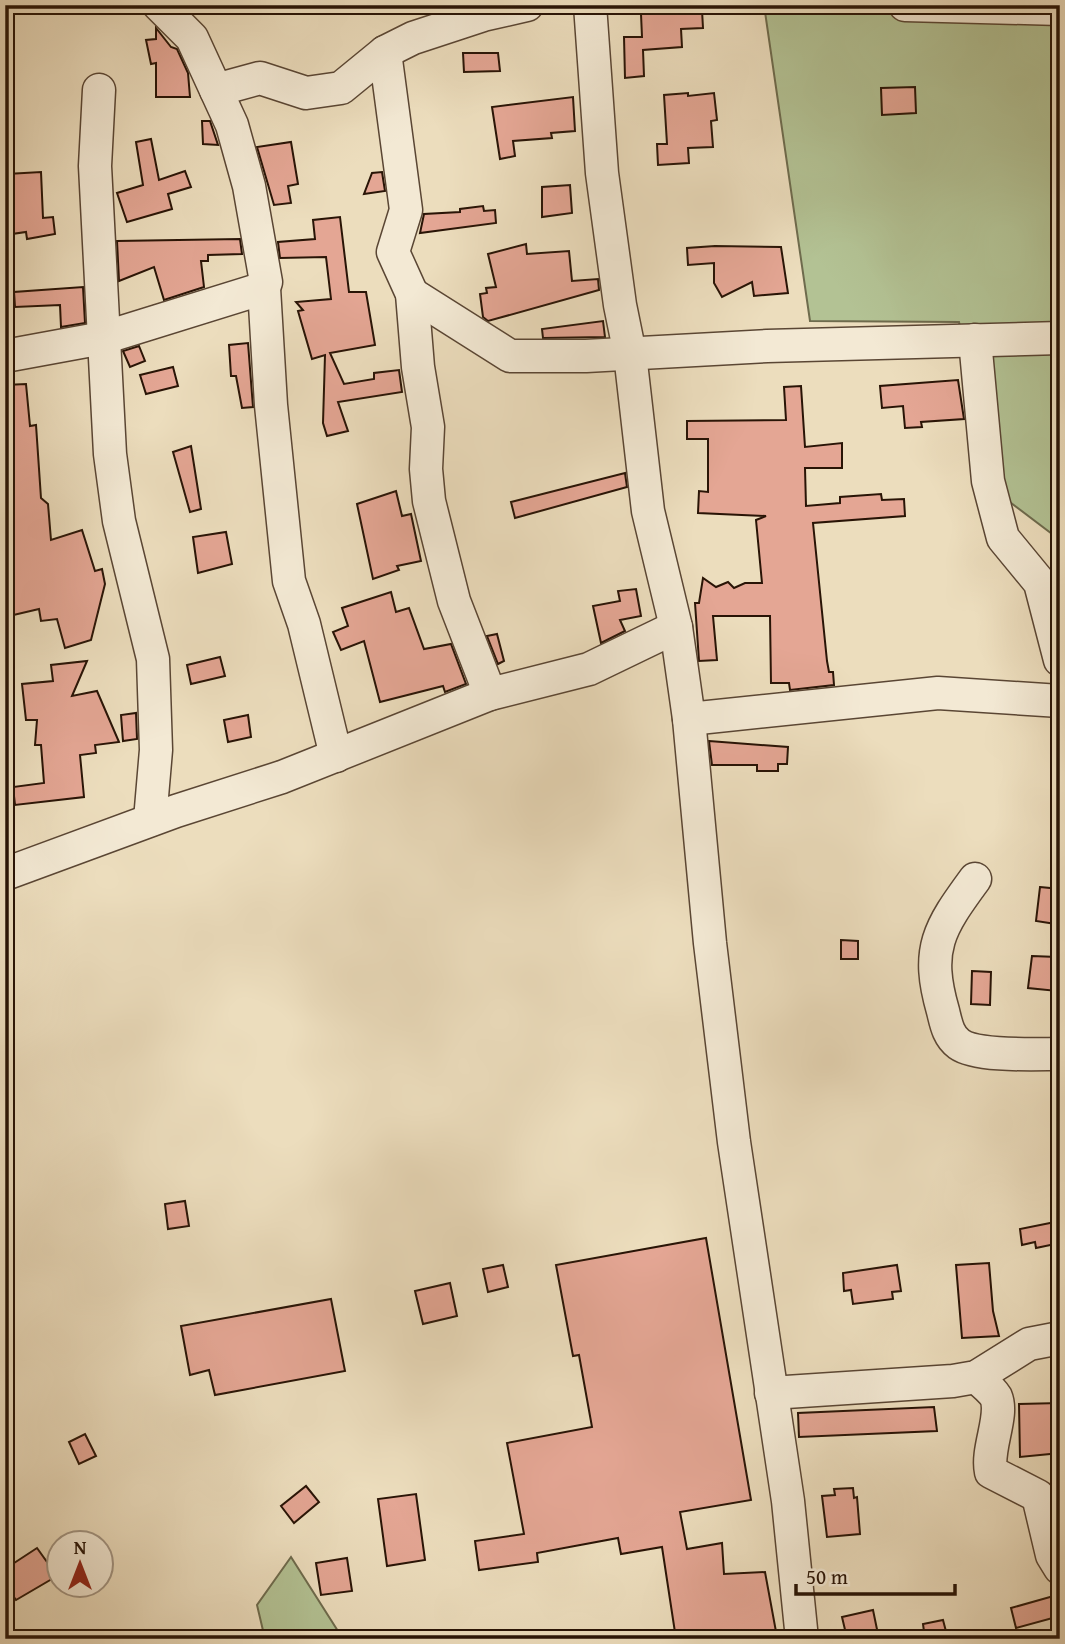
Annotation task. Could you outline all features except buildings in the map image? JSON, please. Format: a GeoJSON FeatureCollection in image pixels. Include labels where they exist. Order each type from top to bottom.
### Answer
{"type":"FeatureCollection","features":[{"type":"Feature","properties":{"kind":"street"},"geometry":{"type":"LineString","coordinates":[[159,5],[192,38],[232,125],[249,186],[266,282],[264,288],[271,405],[289,581],[304,624],[337,756]]}},
{"type":"Feature","properties":{"kind":"street"},"geometry":{"type":"LineString","coordinates":[[216,90],[260,78],[306,93],[341,88],[385,52],[413,38],[483,15],[527,5]]}},
{"type":"Feature","properties":{"kind":"street"},"geometry":{"type":"LineString","coordinates":[[590,5],[602,173],[620,304],[631,354],[649,511],[676,627],[689,719],[710,943],[730,1116],[788,1501],[802,1639]]}},
{"type":"Feature","properties":{"kind":"street"},"geometry":{"type":"LineString","coordinates":[[905,5],[1060,9]]}},
{"type":"Feature","properties":{"kind":"street"},"geometry":{"type":"LineString","coordinates":[[385,52],[406,210],[393,252],[412,294],[428,427],[426,469],[429,501],[454,601],[490,694]]}},
{"type":"Feature","properties":{"kind":"street"},"geometry":{"type":"LineString","coordinates":[[99,90],[95,166],[110,454],[119,521],[153,659],[156,750],[150,820]]}},
{"type":"Feature","properties":{"kind":"street"},"geometry":{"type":"LineString","coordinates":[[5,356],[103,338],[264,288]]}},
{"type":"Feature","properties":{"kind":"street"},"geometry":{"type":"LineString","coordinates":[[412,294],[510,356],[1060,338]]}},
{"type":"Feature","properties":{"kind":"street"},"geometry":{"type":"LineString","coordinates":[[975,340],[988,481],[1003,538],[1040,583],[1060,660]]}},
{"type":"Feature","properties":{"kind":"street"},"geometry":{"type":"LineString","coordinates":[[6,864],[150,820],[337,756],[490,694],[589,669],[676,627]]}},
{"type":"Feature","properties":{"kind":"street"},"geometry":{"type":"LineString","coordinates":[[689,719],[938,694],[1060,701]]}},
{"type":"Feature","properties":{"kind":"street"},"geometry":{"type":"LineString","coordinates":[[975,879],[945,919],[935,947],[936,989],[949,1033],[960,1045],[976,1051],[1060,1054]]}},
{"type":"Feature","properties":{"kind":"street"},"geometry":{"type":"LineString","coordinates":[[771,1393],[941,1382],[976,1377],[1030,1344],[1060,1338]]}},
{"type":"Feature","properties":{"kind":"street"},"geometry":{"type":"LineString","coordinates":[[976,1377],[996,1397],[989,1462],[991,1472],[1038,1496],[1052,1555],[1060,1567]]}},
{"type":"Feature","properties":{"kind":"green space"},"geometry":{"type":"Polygon","coordinates":[[[764,5],[1060,5],[1060,540],[994,490],[959,322],[810,321],[764,5]]]}},
{"type":"Feature","properties":{"kind":"green space"},"geometry":{"type":"Polygon","coordinates":[[[291,1557],[343,1639],[265,1639],[257,1605],[291,1557]]]}}]}
